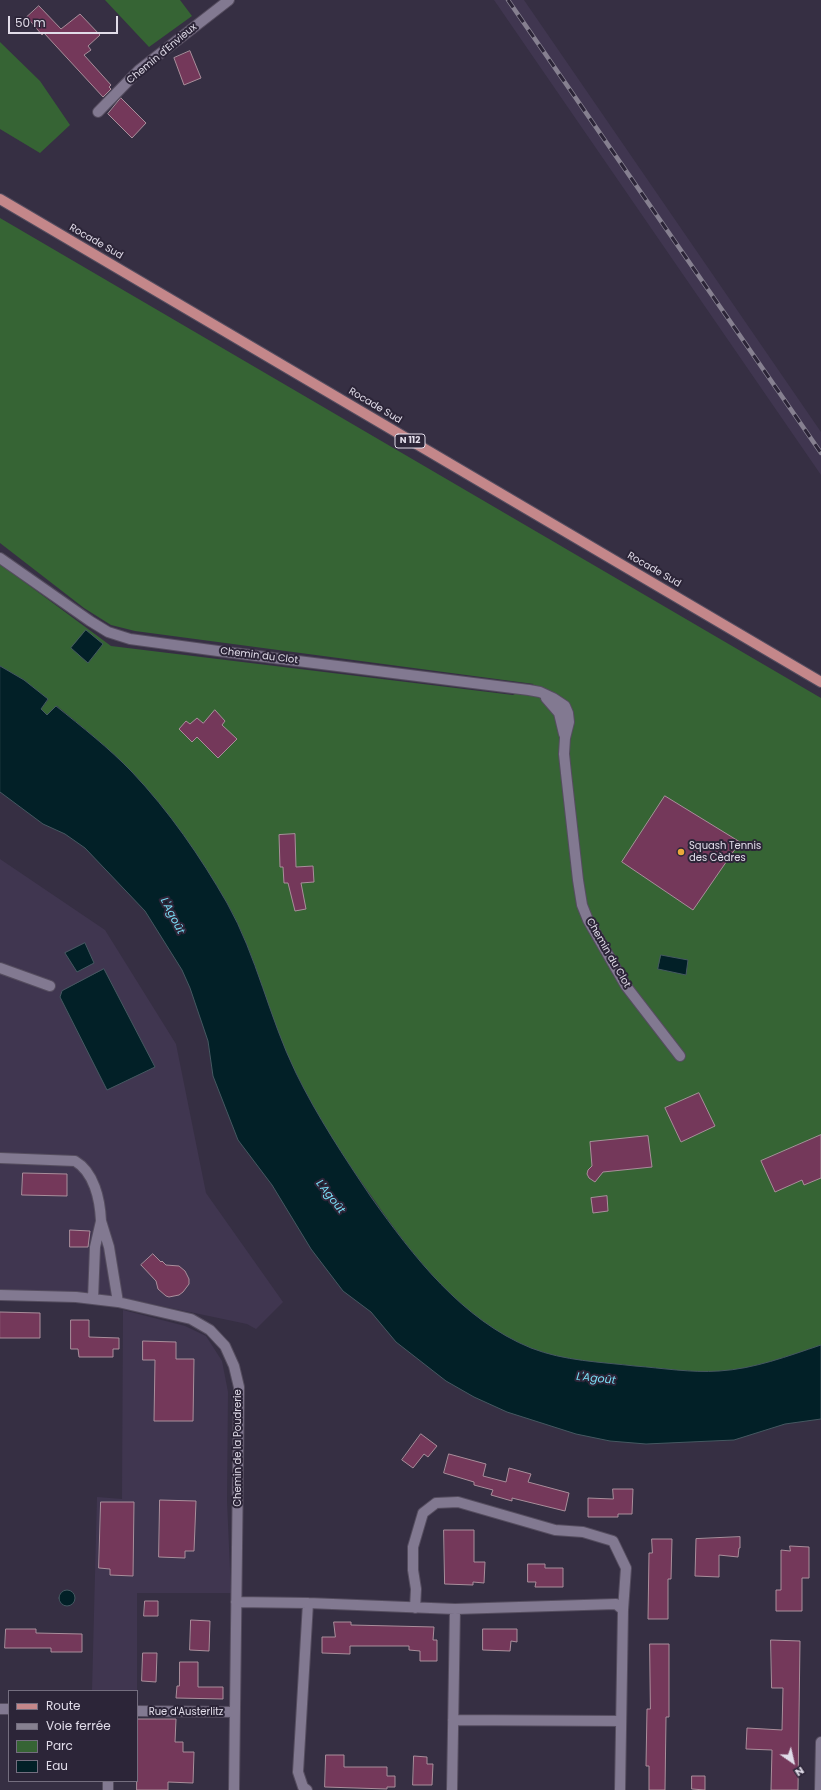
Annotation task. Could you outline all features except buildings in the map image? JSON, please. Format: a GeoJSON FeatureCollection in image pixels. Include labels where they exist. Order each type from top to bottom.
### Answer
{"type":"FeatureCollection","features":[{"type":"Feature","properties":{"kind":"main road","name":"Rocade Sud"},"geometry":{"type":"LineString","coordinates":[[0,199],[821,682]]}},
{"type":"Feature","properties":{"kind":"street","name":"Chemin d'Envieux"},"geometry":{"type":"LineString","coordinates":[[98,112],[139,70],[229,0]]}},
{"type":"Feature","properties":{"kind":"street","name":"Chemin du Clot"},"geometry":{"type":"LineString","coordinates":[[0,558],[90,621],[108,632],[130,639],[540,692],[559,713],[565,738],[564,754],[567,787],[578,880],[584,910],[602,947],[626,986],[680,1056]]}},
{"type":"Feature","properties":{"kind":"street"},"geometry":{"type":"LineString","coordinates":[[0,968],[50,986]]}},
{"type":"Feature","properties":{"kind":"street"},"geometry":{"type":"LineString","coordinates":[[0,1158],[74,1160],[83,1166],[92,1178],[100,1206],[101,1221],[109,1247],[118,1302]]}},
{"type":"Feature","properties":{"kind":"street"},"geometry":{"type":"LineString","coordinates":[[93,1299],[94,1247],[101,1221]]}},
{"type":"Feature","properties":{"kind":"street","name":"Chemin de la Poudrerie"},"geometry":{"type":"LineString","coordinates":[[0,1295],[76,1297],[118,1302],[191,1319],[210,1330],[225,1346],[234,1366],[239,1387],[234,1790]]}},
{"type":"Feature","properties":{"kind":"street"},"geometry":{"type":"LineString","coordinates":[[415,1608],[416,1589],[413,1570],[413,1547],[423,1514],[436,1503],[458,1502],[555,1530],[583,1532],[613,1542],[626,1568],[623,1610],[620,1790]]}},
{"type":"Feature","properties":{"kind":"street"},"geometry":{"type":"LineString","coordinates":[[236,1602],[308,1603],[455,1609],[616,1604],[623,1610]]}},
{"type":"Feature","properties":{"kind":"street"},"geometry":{"type":"LineString","coordinates":[[307,1790],[303,1787],[298,1772],[308,1603]]}},
{"type":"Feature","properties":{"kind":"street"},"geometry":{"type":"LineString","coordinates":[[452,1790],[455,1609]]}},
{"type":"Feature","properties":{"kind":"street","name":"Rue d'Austerlitz"},"geometry":{"type":"LineString","coordinates":[[138,1711],[235,1712]]}},
{"type":"Feature","properties":{"kind":"street"},"geometry":{"type":"LineString","coordinates":[[453,1720],[621,1721]]}},
{"type":"Feature","properties":{"kind":"street"},"geometry":{"type":"LineString","coordinates":[[820,1790],[821,1742]]}},
{"type":"Feature","properties":{"kind":"shaded area"},"geometry":{"type":"Polygon","coordinates":[[[494,0],[524,0],[821,432],[821,475],[494,0]]]}},
{"type":"Feature","properties":{"kind":"shaded area"},"geometry":{"type":"Polygon","coordinates":[[[0,859],[105,930],[176,1044],[206,1193],[283,1302],[256,1329],[247,1324],[123,1298],[0,1296],[0,859]]]}},
{"type":"Feature","properties":{"kind":"shaded area"},"geometry":{"type":"Polygon","coordinates":[[[123,1310],[185,1326],[206,1336],[222,1361],[228,1392],[227,1501],[231,1593],[137,1593],[137,1690],[92,1690],[97,1497],[122,1499],[123,1310]]]}},
{"type":"Feature","properties":{"kind":"green space"},"geometry":{"type":"Polygon","coordinates":[[[105,0],[180,0],[192,16],[149,47],[105,0]]]}},
{"type":"Feature","properties":{"kind":"green space"},"geometry":{"type":"Polygon","coordinates":[[[0,42],[40,81],[70,125],[40,153],[0,129],[0,42]]]}},
{"type":"Feature","properties":{"kind":"green space"},"geometry":{"type":"Polygon","coordinates":[[[0,218],[821,698],[821,1345],[758,1365],[719,1371],[677,1370],[596,1362],[556,1356],[531,1348],[484,1322],[463,1305],[424,1266],[390,1223],[343,1155],[323,1123],[296,1073],[278,1031],[247,945],[227,903],[195,854],[145,787],[120,760],[57,706],[48,715],[40,709],[48,700],[24,680],[0,666],[0,564],[111,646],[513,695],[534,684],[135,631],[111,625],[84,608],[0,543],[0,218]]]}},
{"type":"Feature","properties":{"kind":"water"},"geometry":{"type":"Polygon","coordinates":[[[86,630],[103,644],[88,663],[71,648],[86,630]]]}},
{"type":"Feature","properties":{"kind":"water","name":"L'Agoût"},"geometry":{"type":"Polygon","coordinates":[[[0,666],[24,680],[48,699],[41,709],[47,715],[56,706],[114,755],[146,787],[183,834],[217,885],[237,923],[247,944],[278,1031],[296,1073],[322,1121],[371,1197],[404,1242],[441,1284],[461,1303],[483,1321],[506,1336],[531,1348],[556,1356],[596,1362],[687,1371],[719,1371],[758,1365],[821,1345],[821,1419],[785,1424],[734,1440],[646,1444],[610,1441],[576,1434],[507,1412],[474,1397],[446,1381],[396,1342],[371,1312],[343,1291],[311,1249],[272,1185],[238,1140],[213,1076],[208,1041],[190,988],[182,970],[145,911],[85,848],[65,834],[43,824],[0,792],[0,666]]]}},
{"type":"Feature","properties":{"kind":"water"},"geometry":{"type":"Polygon","coordinates":[[[85,943],[94,963],[77,972],[65,953],[85,943]]]}},
{"type":"Feature","properties":{"kind":"water"},"geometry":{"type":"Polygon","coordinates":[[[661,955],[688,960],[686,975],[658,969],[661,955]]]}},
{"type":"Feature","properties":{"kind":"water"},"geometry":{"type":"Polygon","coordinates":[[[104,969],[155,1067],[107,1090],[60,997],[62,991],[104,969]]]}},
{"type":"Feature","properties":{"kind":"water"},"geometry":{"type":"Polygon","coordinates":[[[64,1590],[70,1590],[75,1595],[73,1604],[70,1606],[64,1606],[59,1601],[59,1595],[64,1590]]]}},
{"type":"Feature","properties":{"kind":"railway"},"geometry":{"type":"LineString","coordinates":[[508,0],[821,453]]}},
{"type":"Feature","properties":{"kind":"place","name":"Squash Tennis des Cèdres"},"geometry":{"type":"Point","coordinates":[681,852]}}]}
